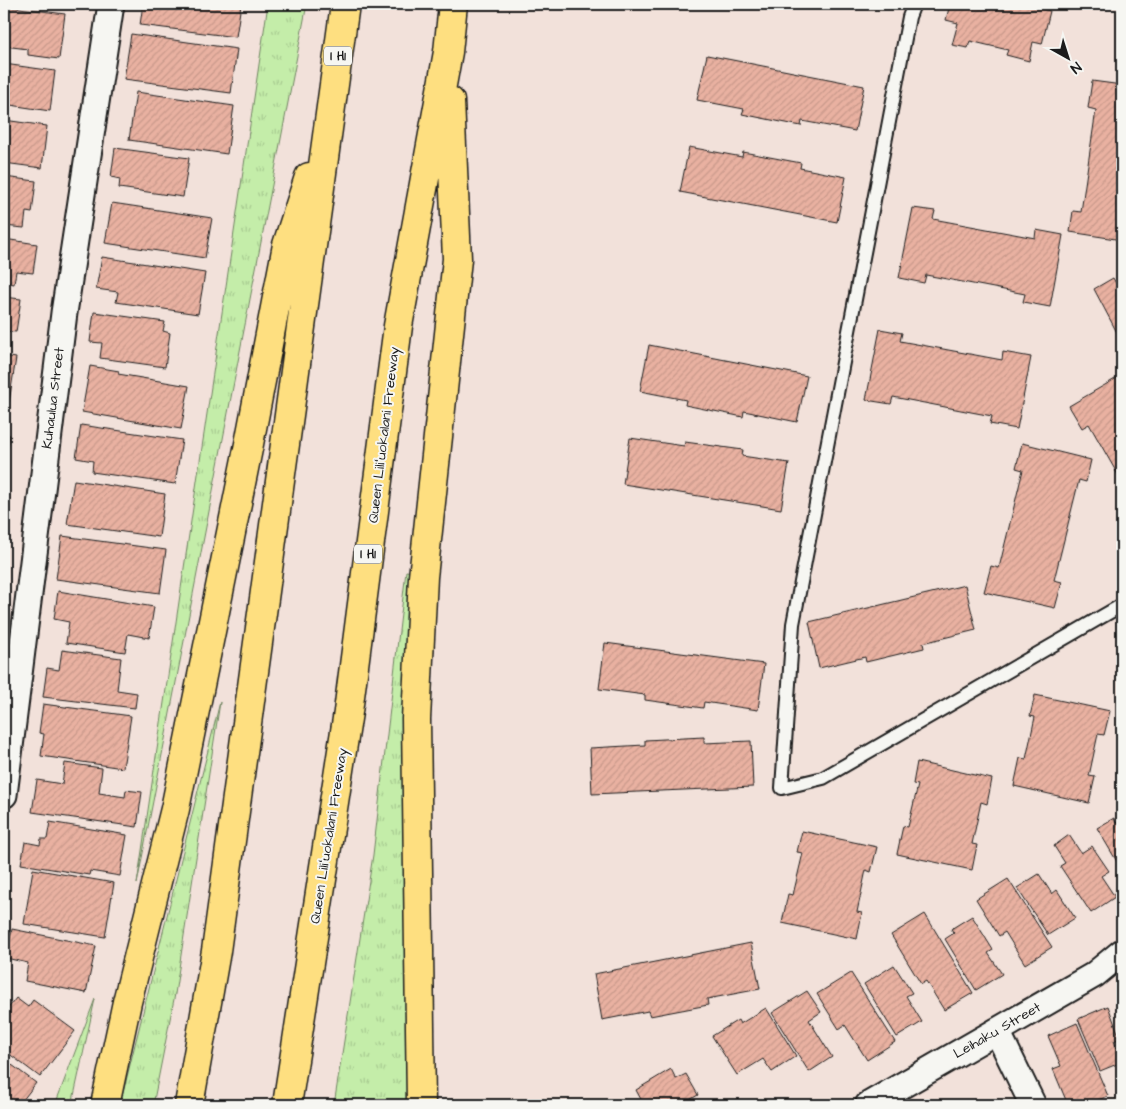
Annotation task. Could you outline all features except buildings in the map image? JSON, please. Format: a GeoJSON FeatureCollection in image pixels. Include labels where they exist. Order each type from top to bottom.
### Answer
{"type":"FeatureCollection","features":[{"type":"Feature","properties":{"kind":"highway","name":"I H1"},"geometry":{"type":"LineString","coordinates":[[189,1105],[216,952],[346,4]]}},
{"type":"Feature","properties":{"kind":"highway","name":"Queen Liliʻuokalani Freeway"},"geometry":{"type":"LineString","coordinates":[[288,1105],[348,712],[398,326],[448,52],[453,4]]}},
{"type":"Feature","properties":{"kind":"highway"},"geometry":{"type":"LineString","coordinates":[[421,1105],[416,719],[422,577],[457,259],[448,52]]}},
{"type":"Feature","properties":{"kind":"highway"},"geometry":{"type":"LineString","coordinates":[[105,1105],[127,1002],[175,809],[287,245],[331,109]]}},
{"type":"Feature","properties":{"kind":"street","name":"Kuhaulua Street"},"geometry":{"type":"LineString","coordinates":[[4,794],[64,313],[110,4]]}},
{"type":"Feature","properties":{"kind":"street","name":"Leihaku Street"},"geometry":{"type":"LineString","coordinates":[[868,1105],[1094,975],[1122,952]]}},
{"type":"Feature","properties":{"kind":"street"},"geometry":{"type":"LineString","coordinates":[[997,1031],[1033,1105]]}},
{"type":"Feature","properties":{"kind":"lane"},"geometry":{"type":"LineString","coordinates":[[914,4],[909,17],[793,624],[782,788],[823,778],[1122,605]]}},
{"type":"Feature","properties":{"kind":"green space"},"geometry":{"type":"Polygon","coordinates":[[[268,4],[307,4],[137,884],[268,4]]]}},
{"type":"Feature","properties":{"kind":"green space"},"geometry":{"type":"Polygon","coordinates":[[[406,571],[413,572],[412,1105],[334,1105],[373,855],[406,571]]]}},
{"type":"Feature","properties":{"kind":"green space"},"geometry":{"type":"Polygon","coordinates":[[[220,702],[175,994],[153,1105],[120,1105],[220,702]]]}},
{"type":"Feature","properties":{"kind":"green space"},"geometry":{"type":"Polygon","coordinates":[[[95,999],[72,1105],[55,1105],[95,999]]]}}]}
